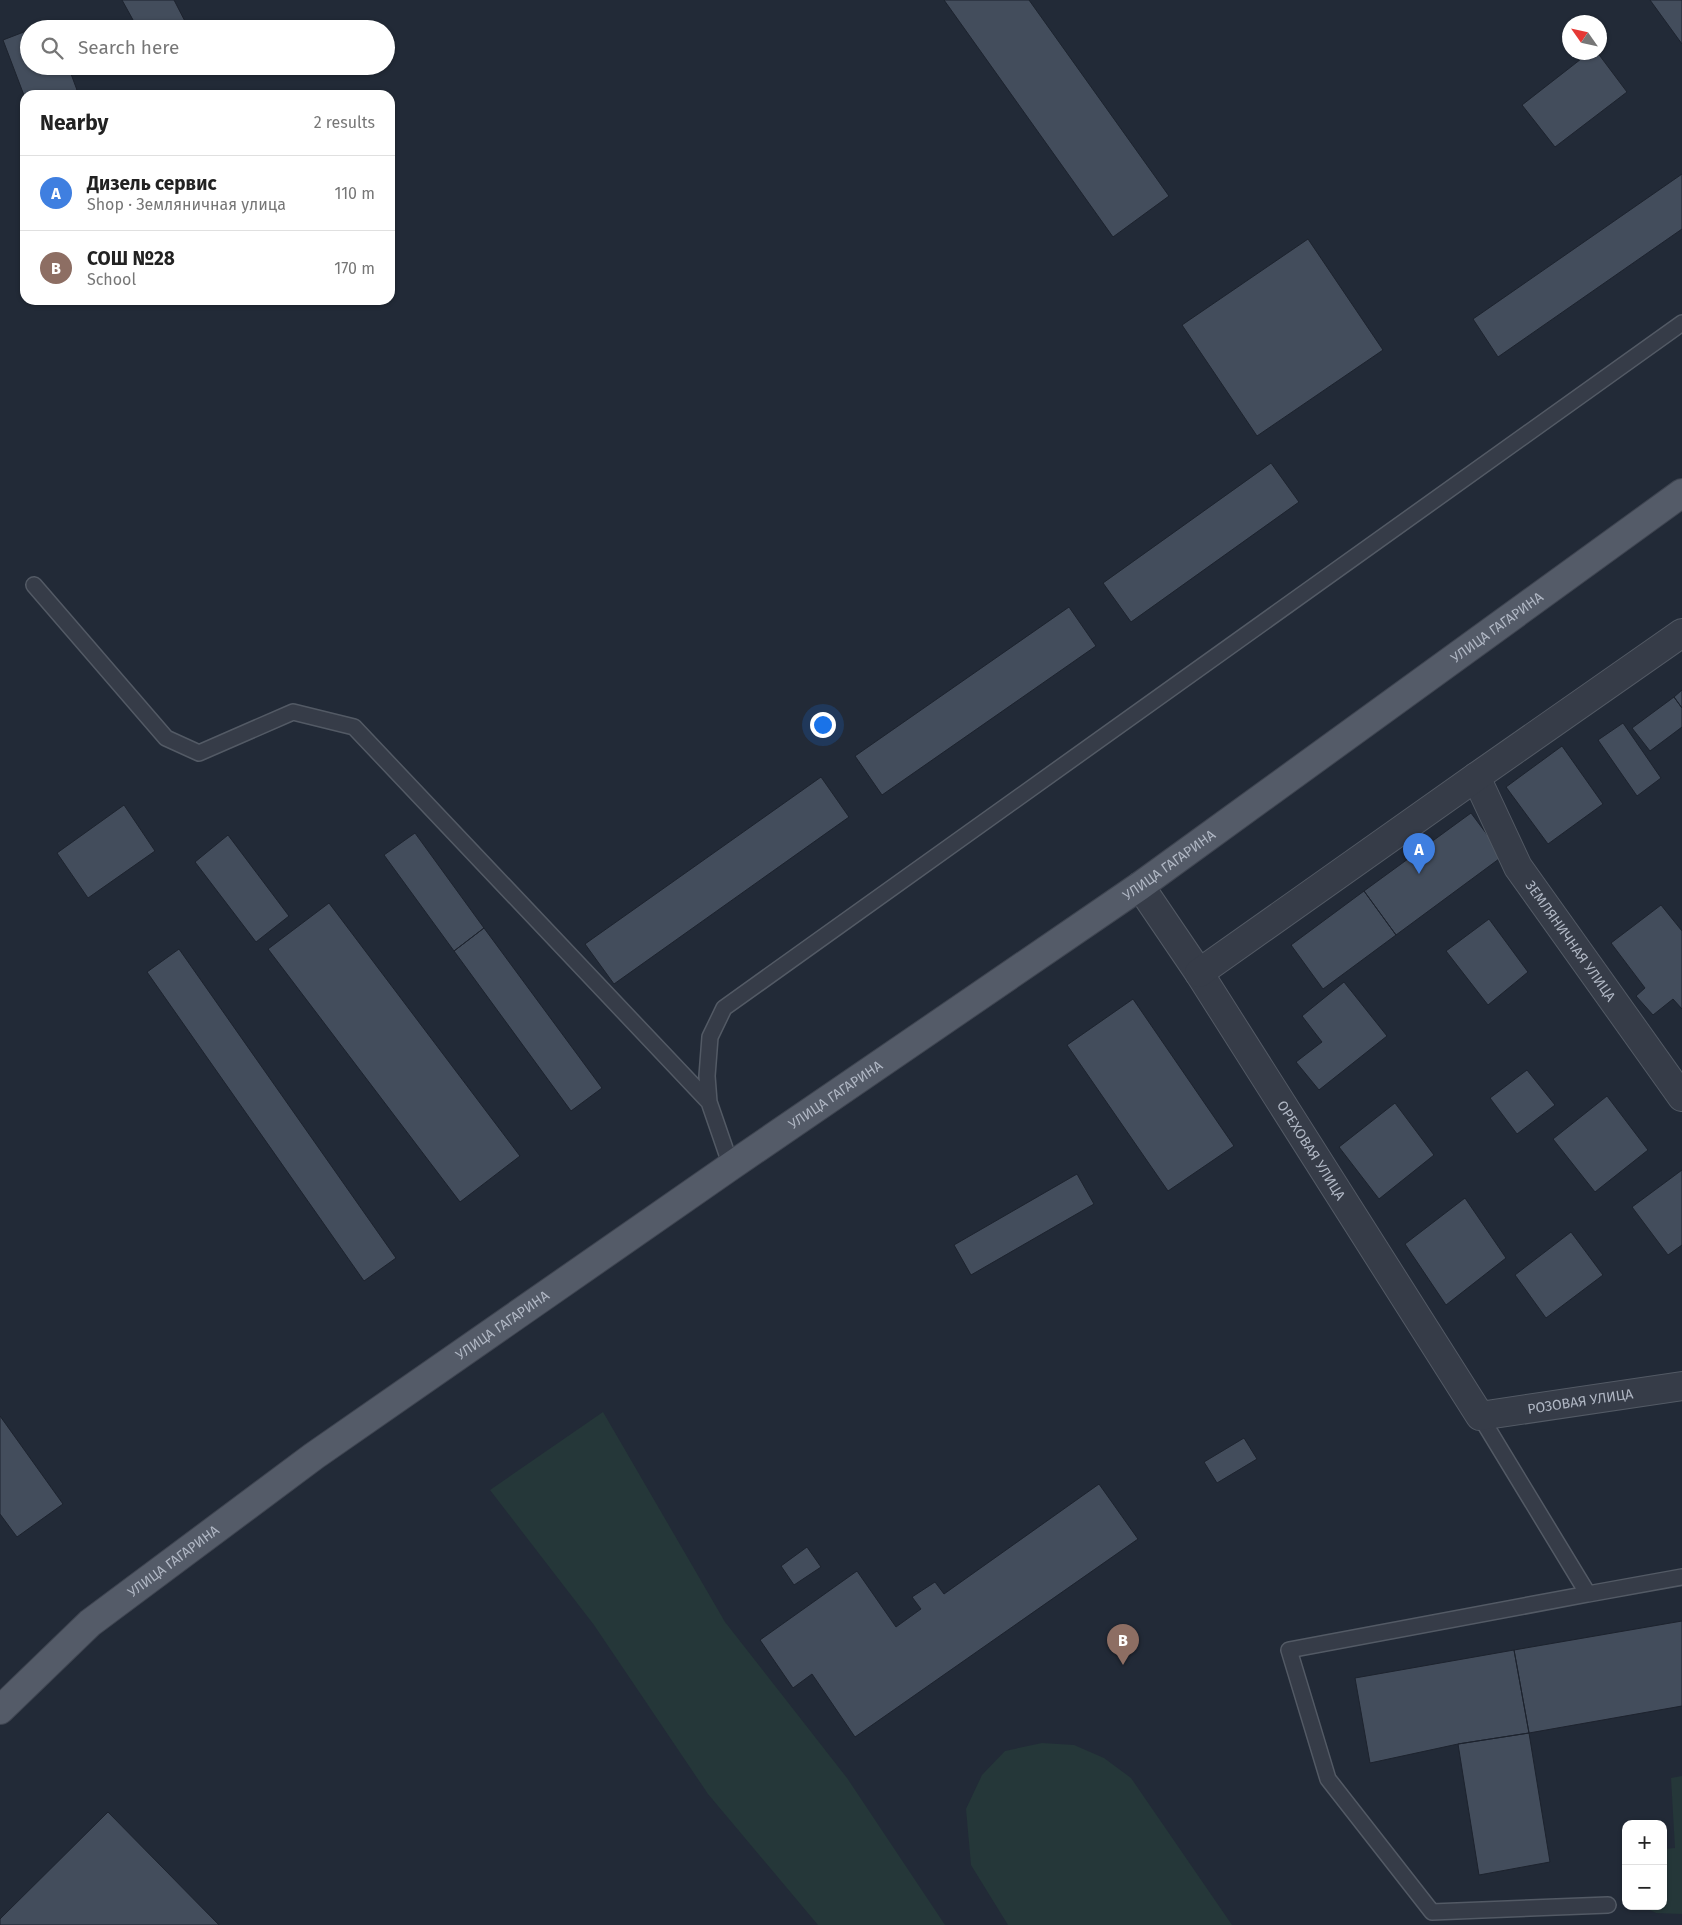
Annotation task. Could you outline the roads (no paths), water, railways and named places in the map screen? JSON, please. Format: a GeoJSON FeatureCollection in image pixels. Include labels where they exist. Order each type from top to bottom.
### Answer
{"type":"FeatureCollection","features":[{"type":"Feature","properties":{"kind":"main road","name":"УЛИЦА ГАГАРИНА"},"geometry":{"type":"LineString","coordinates":[[0,1710],[90,1623],[306,1462],[731,1166],[1140,886],[1682,493]]}},
{"type":"Feature","properties":{"kind":"street"},"geometry":{"type":"LineString","coordinates":[[1199,973],[1476,776],[1682,633]]}},
{"type":"Feature","properties":{"kind":"street","name":"ЗЕМЛЯНИЧНАЯ УЛИЦА"},"geometry":{"type":"LineString","coordinates":[[1476,776],[1518,867],[1682,1097]]}},
{"type":"Feature","properties":{"kind":"street","name":"ОРЕХОВАЯ УЛИЦА"},"geometry":{"type":"LineString","coordinates":[[1140,886],[1199,973],[1480,1416]]}},
{"type":"Feature","properties":{"kind":"street","name":"РОЗОВАЯ УЛИЦА"},"geometry":{"type":"LineString","coordinates":[[1480,1416],[1682,1386]]}},
{"type":"Feature","properties":{"kind":"lane"},"geometry":{"type":"LineString","coordinates":[[731,1166],[708,1102],[707,1076],[710,1037],[724,1008],[1682,323]]}},
{"type":"Feature","properties":{"kind":"lane"},"geometry":{"type":"LineString","coordinates":[[34,585],[166,738],[199,753],[292,712],[354,727],[708,1102]]}},
{"type":"Feature","properties":{"kind":"lane"},"geometry":{"type":"LineString","coordinates":[[1480,1416],[1588,1594]]}},
{"type":"Feature","properties":{"kind":"lane"},"geometry":{"type":"LineString","coordinates":[[1608,1905],[1432,1912],[1328,1779],[1289,1650],[1682,1577]]}},
{"type":"Feature","properties":{"kind":"place","name":"Дизель сервис"},"geometry":{"type":"Point","coordinates":[1419,874]}},
{"type":"Feature","properties":{"kind":"place","name":"СОШ №28"},"geometry":{"type":"Point","coordinates":[1123,1665]}}]}
